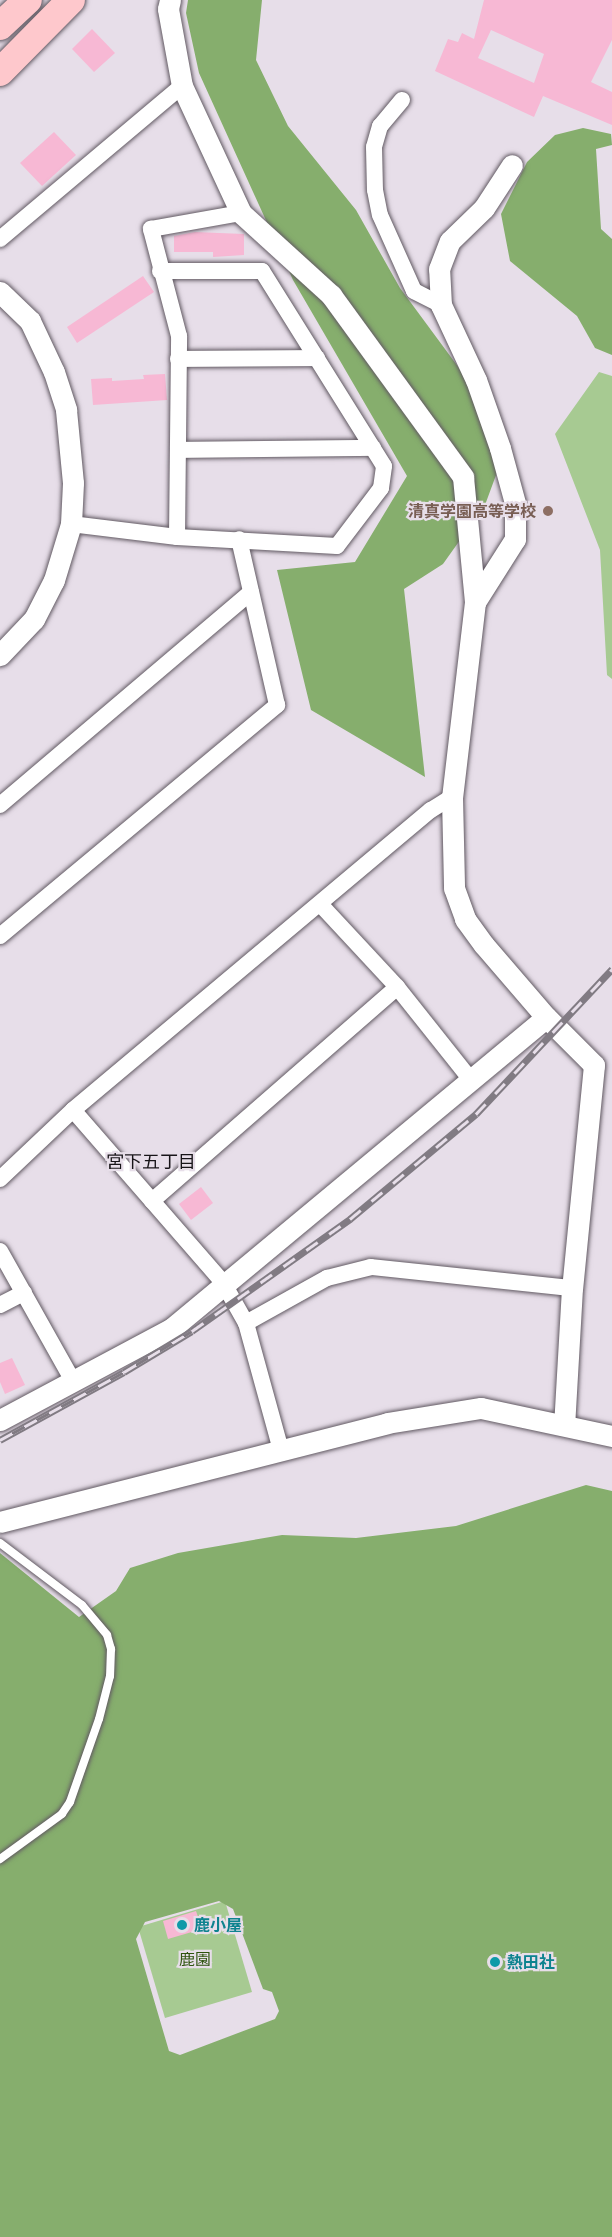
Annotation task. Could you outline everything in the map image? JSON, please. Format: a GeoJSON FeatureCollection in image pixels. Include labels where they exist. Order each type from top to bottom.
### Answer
{"type":"FeatureCollection","features":[{"type":"Feature","properties":{"kind":"highway"},"geometry":{"type":"LineString","coordinates":[[0,26],[28,0]]}},
{"type":"Feature","properties":{"kind":"highway"},"geometry":{"type":"LineString","coordinates":[[0,72],[71,0]]}},
{"type":"Feature","properties":{"kind":"street"},"geometry":{"type":"LineString","coordinates":[[170,0],[168,9],[182,86],[241,213],[331,295],[463,477],[475,602],[452,797],[454,888],[465,919],[484,945],[546,1017],[594,1065],[572,1288],[564,1425]]}},
{"type":"Feature","properties":{"kind":"street"},"geometry":{"type":"LineString","coordinates":[[0,239],[182,86]]}},
{"type":"Feature","properties":{"kind":"street"},"geometry":{"type":"LineString","coordinates":[[402,100],[380,126],[374,147],[375,190],[380,215],[414,291],[441,305]]}},
{"type":"Feature","properties":{"kind":"street"},"geometry":{"type":"LineString","coordinates":[[475,602],[515,539],[514,494],[476,380],[441,305],[439,269],[450,241],[484,208],[512,165]]}},
{"type":"Feature","properties":{"kind":"street"},"geometry":{"type":"LineString","coordinates":[[177,537],[179,336],[160,271],[151,229],[241,213]]}},
{"type":"Feature","properties":{"kind":"street"},"geometry":{"type":"LineString","coordinates":[[72,524],[177,537],[337,546],[381,488],[384,466],[262,270],[160,271]]}},
{"type":"Feature","properties":{"kind":"street"},"geometry":{"type":"LineString","coordinates":[[0,292],[30,321],[54,372],[66,410],[73,483],[72,524],[54,580],[34,619],[0,655]]}},
{"type":"Feature","properties":{"kind":"street"},"geometry":{"type":"LineString","coordinates":[[178,359],[317,358]]}},
{"type":"Feature","properties":{"kind":"street"},"geometry":{"type":"LineString","coordinates":[[178,450],[373,448]]}},
{"type":"Feature","properties":{"kind":"street"},"geometry":{"type":"LineString","coordinates":[[0,936],[277,705],[239,539]]}},
{"type":"Feature","properties":{"kind":"street"},"geometry":{"type":"LineString","coordinates":[[0,805],[251,592]]}},
{"type":"Feature","properties":{"kind":"street"},"geometry":{"type":"LineString","coordinates":[[0,1179],[73,1110],[431,810],[452,797]]}},
{"type":"Feature","properties":{"kind":"street"},"geometry":{"type":"LineString","coordinates":[[320,904],[396,987],[471,1080]]}},
{"type":"Feature","properties":{"kind":"street"},"geometry":{"type":"LineString","coordinates":[[152,1201],[396,987]]}},
{"type":"Feature","properties":{"kind":"street"},"geometry":{"type":"LineString","coordinates":[[0,1420],[74,1383],[172,1328],[546,1017]]}},
{"type":"Feature","properties":{"kind":"street"},"geometry":{"type":"LineString","coordinates":[[73,1110],[224,1284],[246,1323],[281,1450]]}},
{"type":"Feature","properties":{"kind":"street"},"geometry":{"type":"LineString","coordinates":[[0,1251],[74,1383]]}},
{"type":"Feature","properties":{"kind":"street"},"geometry":{"type":"LineString","coordinates":[[246,1323],[327,1278],[370,1267],[572,1288]]}},
{"type":"Feature","properties":{"kind":"street"},"geometry":{"type":"LineString","coordinates":[[0,1305],[24,1293]]}},
{"type":"Feature","properties":{"kind":"street"},"geometry":{"type":"LineString","coordinates":[[0,1522],[387,1423],[481,1408],[612,1436]]}},
{"type":"Feature","properties":{"kind":"lane"},"geometry":{"type":"LineString","coordinates":[[0,1543],[82,1605],[107,1635],[111,1649],[110,1676],[99,1719],[70,1802],[62,1814],[0,1859]]}},
{"type":"Feature","properties":{"kind":"green space"},"geometry":{"type":"Polygon","coordinates":[[[188,0],[262,0],[256,60],[288,126],[356,210],[400,288],[504,429],[506,448],[485,505],[443,564],[404,589],[425,777],[311,710],[277,570],[355,562],[407,476],[293,280],[199,73],[186,13],[188,0]]]}},
{"type":"Feature","properties":{"kind":"green space"},"geometry":{"type":"Polygon","coordinates":[[[583,128],[611,134],[612,145],[596,149],[601,229],[612,239],[612,355],[595,348],[577,316],[510,261],[501,214],[527,162],[555,135],[583,128]]]}},
{"type":"Feature","properties":{"kind":"green space"},"geometry":{"type":"Polygon","coordinates":[[[599,372],[612,376],[612,679],[607,675],[600,550],[555,434],[599,372]]]}},
{"type":"Feature","properties":{"kind":"green space"},"geometry":{"type":"Polygon","coordinates":[[[586,1485],[612,1491],[612,2237],[0,2237],[0,1553],[79,1617],[116,1591],[130,1568],[178,1553],[282,1535],[356,1538],[456,1526],[586,1485]],[[219,1901],[145,1922],[136,1939],[169,2051],[180,2055],[275,2019],[279,2011],[272,1992],[263,1989],[233,1909],[219,1901]]]}},
{"type":"Feature","properties":{"kind":"green space","name":"鹿園"},"geometry":{"type":"Polygon","coordinates":[[[225,1901],[252,1992],[165,2018],[138,1927],[225,1901]]]}},
{"type":"Feature","properties":{"kind":"building"},"geometry":{"type":"Polygon","coordinates":[[[484,0],[612,0],[612,40],[591,82],[612,92],[612,125],[543,96],[534,117],[435,71],[448,39],[458,42],[462,33],[474,39],[484,0]],[[491,30],[478,58],[534,83],[544,54],[491,30]]]}},
{"type":"Feature","properties":{"kind":"building"},"geometry":{"type":"Polygon","coordinates":[[[92,29],[115,53],[94,72],[72,49],[92,29]]]}},
{"type":"Feature","properties":{"kind":"building"},"geometry":{"type":"Polygon","coordinates":[[[54,132],[76,155],[42,186],[20,163],[54,132]]]}},
{"type":"Feature","properties":{"kind":"building"},"geometry":{"type":"Polygon","coordinates":[[[195,232],[244,234],[244,255],[213,257],[213,252],[174,252],[174,236],[195,232]]]}},
{"type":"Feature","properties":{"kind":"building"},"geometry":{"type":"Polygon","coordinates":[[[143,276],[154,292],[77,343],[67,327],[143,276]]]}},
{"type":"Feature","properties":{"kind":"building"},"geometry":{"type":"Polygon","coordinates":[[[165,374],[167,400],[93,405],[91,379],[112,378],[112,381],[144,379],[143,375],[165,374]]]}},
{"type":"Feature","properties":{"kind":"building"},"geometry":{"type":"Polygon","coordinates":[[[201,1187],[213,1203],[191,1220],[179,1204],[201,1187]]]}},
{"type":"Feature","properties":{"kind":"building"},"geometry":{"type":"Polygon","coordinates":[[[12,1358],[25,1385],[5,1394],[0,1382],[0,1363],[12,1358]]]}},
{"type":"Feature","properties":{"kind":"building","name":"鹿小屋"},"geometry":{"type":"Polygon","coordinates":[[[196,1911],[202,1929],[168,1939],[163,1921],[196,1911]]]}},
{"type":"Feature","properties":{"kind":"railway"},"geometry":{"type":"LineString","coordinates":[[0,1440],[124,1372],[192,1331],[350,1219],[476,1114],[612,969]]}},
{"type":"Feature","properties":{"kind":"place","name":"清真学園高等学校"},"geometry":{"type":"Point","coordinates":[548,511]}},
{"type":"Feature","properties":{"kind":"place","name":"鹿小屋"},"geometry":{"type":"Point","coordinates":[182,1925]}},
{"type":"Feature","properties":{"kind":"place","name":"熱田社"},"geometry":{"type":"Point","coordinates":[495,1962]}},
{"type":"Feature","properties":{"kind":"district","name":"宮下五丁目"},"geometry":{"type":"Point","coordinates":[151,1161]}}]}
